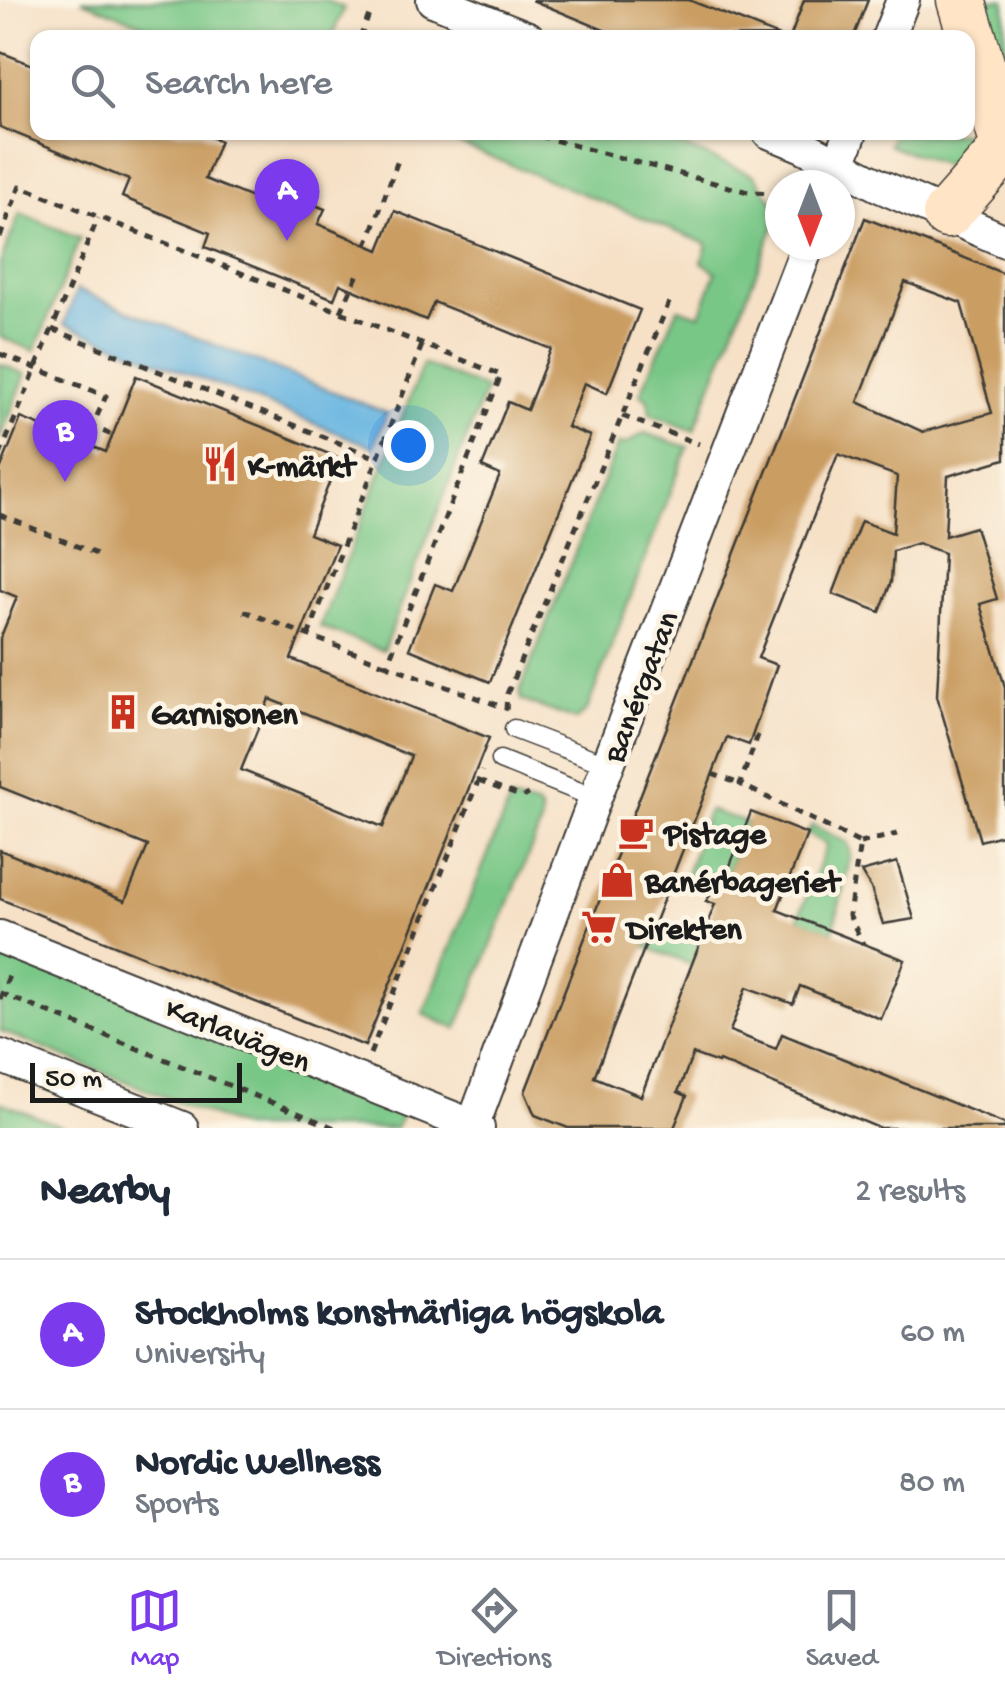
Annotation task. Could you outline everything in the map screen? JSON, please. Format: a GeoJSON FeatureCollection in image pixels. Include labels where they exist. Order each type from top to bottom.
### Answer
{"type":"FeatureCollection","features":[{"type":"Feature","properties":{"kind":"street"},"geometry":{"type":"LineString","coordinates":[[433,0],[508,30]]}},
{"type":"Feature","properties":{"kind":"street"},"geometry":{"type":"LineString","coordinates":[[891,30],[903,0]]}},
{"type":"Feature","properties":{"kind":"street"},"geometry":{"type":"LineString","coordinates":[[961,0],[970,30]]}},
{"type":"Feature","properties":{"kind":"street"},"geometry":{"type":"LineString","coordinates":[[947,214],[1005,147],[975,47]]}},
{"type":"Feature","properties":{"kind":"street"},"geometry":{"type":"LineString","coordinates":[[788,140],[803,146],[830,170]]}},
{"type":"Feature","properties":{"kind":"street"},"geometry":{"type":"LineString","coordinates":[[838,170],[849,140]]}},
{"type":"Feature","properties":{"kind":"street"},"geometry":{"type":"LineString","coordinates":[[855,182],[947,214],[1005,240]]}},
{"type":"Feature","properties":{"kind":"street","name":"Banérgatan"},"geometry":{"type":"LineString","coordinates":[[475,1127],[595,798],[802,260]]}},
{"type":"Feature","properties":{"kind":"street","name":"Karlavägen"},"geometry":{"type":"LineString","coordinates":[[0,937],[475,1127]]}},
{"type":"Feature","properties":{"kind":"street"},"geometry":{"type":"LineString","coordinates":[[0,1056],[182,1128]]}},
{"type":"Feature","properties":{"kind":"lane"},"geometry":{"type":"LineString","coordinates":[[507,727],[608,766]]}},
{"type":"Feature","properties":{"kind":"lane"},"geometry":{"type":"LineString","coordinates":[[492,761],[595,798]]}},
{"type":"Feature","properties":{"kind":"path"},"geometry":{"type":"LineString","coordinates":[[363,30],[371,10]]}},
{"type":"Feature","properties":{"kind":"path"},"geometry":{"type":"LineString","coordinates":[[554,140],[748,192],[765,193]]}},
{"type":"Feature","properties":{"kind":"path"},"geometry":{"type":"LineString","coordinates":[[368,245],[398,160]]}},
{"type":"Feature","properties":{"kind":"path"},"geometry":{"type":"LineString","coordinates":[[0,237],[20,186],[501,375],[387,665]]}},
{"type":"Feature","properties":{"kind":"path"},"geometry":{"type":"LineString","coordinates":[[0,456],[99,217]]}},
{"type":"Feature","properties":{"kind":"path"},"geometry":{"type":"LineString","coordinates":[[340,312],[358,274]]}},
{"type":"Feature","properties":{"kind":"path"},"geometry":{"type":"LineString","coordinates":[[507,727],[507,694],[670,300]]}},
{"type":"Feature","properties":{"kind":"path"},"geometry":{"type":"LineString","coordinates":[[52,329],[377,458]]}},
{"type":"Feature","properties":{"kind":"path"},"geometry":{"type":"LineString","coordinates":[[308,636],[422,344]]}},
{"type":"Feature","properties":{"kind":"path"},"geometry":{"type":"LineString","coordinates":[[0,354],[106,396],[92,427],[112,435]]}},
{"type":"Feature","properties":{"kind":"path"},"geometry":{"type":"LineString","coordinates":[[622,416],[702,445]]}},
{"type":"Feature","properties":{"kind":"path"},"geometry":{"type":"LineString","coordinates":[[0,515],[99,554]]}},
{"type":"Feature","properties":{"kind":"path"},"geometry":{"type":"LineString","coordinates":[[244,611],[507,708]]}},
{"type":"Feature","properties":{"kind":"path"},"geometry":{"type":"LineString","coordinates":[[740,784],[758,735]]}},
{"type":"Feature","properties":{"kind":"path"},"geometry":{"type":"LineString","coordinates":[[368,1056],[478,780],[492,761]]}},
{"type":"Feature","properties":{"kind":"path"},"geometry":{"type":"LineString","coordinates":[[712,774],[860,843],[897,834]]}},
{"type":"Feature","properties":{"kind":"path"},"geometry":{"type":"LineString","coordinates":[[478,780],[523,797]]}},
{"type":"Feature","properties":{"kind":"path"},"geometry":{"type":"LineString","coordinates":[[860,843],[849,915],[863,944]]}},
{"type":"Feature","properties":{"kind":"path","name":"Karlavägen"},"geometry":{"type":"LineString","coordinates":[[0,993],[334,1128]]}},
{"type":"Feature","properties":{"kind":"green space"},"geometry":{"type":"Polygon","coordinates":[[[81,0],[325,0],[344,8],[335,30],[157,30],[81,0]]]}},
{"type":"Feature","properties":{"kind":"green space"},"geometry":{"type":"Polygon","coordinates":[[[980,0],[1005,0],[1005,86],[980,0]]]}},
{"type":"Feature","properties":{"kind":"green space"},"geometry":{"type":"Polygon","coordinates":[[[449,140],[667,140],[754,175],[765,190],[765,249],[694,431],[650,414],[648,400],[640,394],[678,308],[700,315],[716,272],[702,262],[707,244],[449,140]]]}},
{"type":"Feature","properties":{"kind":"green space"},"geometry":{"type":"Polygon","coordinates":[[[891,140],[968,140],[964,158],[952,168],[889,145],[891,140]]]}},
{"type":"Feature","properties":{"kind":"green space"},"geometry":{"type":"Polygon","coordinates":[[[20,213],[80,238],[35,351],[0,337],[0,263],[20,213]]]}},
{"type":"Feature","properties":{"kind":"green space"},"geometry":{"type":"Polygon","coordinates":[[[0,364],[26,374],[0,439],[0,364]]]}},
{"type":"Feature","properties":{"kind":"green space"},"geometry":{"type":"Polygon","coordinates":[[[423,364],[486,389],[383,651],[320,627],[423,364]]]}},
{"type":"Feature","properties":{"kind":"green space"},"geometry":{"type":"Polygon","coordinates":[[[644,433],[688,447],[587,710],[576,720],[521,700],[520,691],[618,444],[626,444],[644,433]]]}},
{"type":"Feature","properties":{"kind":"green space"},"geometry":{"type":"Polygon","coordinates":[[[510,800],[537,806],[541,824],[457,1029],[423,1014],[510,800]]]}},
{"type":"Feature","properties":{"kind":"green space"},"geometry":{"type":"Polygon","coordinates":[[[708,810],[747,822],[721,888],[686,875],[708,810]]]}},
{"type":"Feature","properties":{"kind":"green space"},"geometry":{"type":"Polygon","coordinates":[[[812,825],[848,843],[851,855],[833,932],[798,919],[827,844],[807,834],[812,825]]]}},
{"type":"Feature","properties":{"kind":"green space"},"geometry":{"type":"Polygon","coordinates":[[[676,924],[704,933],[692,965],[645,947],[676,924]]]}},
{"type":"Feature","properties":{"kind":"green space"},"geometry":{"type":"Polygon","coordinates":[[[0,947],[403,1112],[396,1128],[242,1128],[0,1031],[0,947]]]}},
{"type":"Feature","properties":{"kind":"green space"},"geometry":{"type":"Polygon","coordinates":[[[0,1102],[66,1128],[0,1128],[0,1102]]]}},
{"type":"Feature","properties":{"kind":"water"},"geometry":{"type":"Polygon","coordinates":[[[77,290],[387,413],[373,447],[64,324],[77,290]]]}},
{"type":"Feature","properties":{"kind":"building"},"geometry":{"type":"Polygon","coordinates":[[[532,0],[689,0],[764,30],[604,30],[532,0]]]}},
{"type":"Feature","properties":{"kind":"building"},"geometry":{"type":"Polygon","coordinates":[[[804,0],[868,0],[856,30],[793,30],[804,0]]]}},
{"type":"Feature","properties":{"kind":"building"},"geometry":{"type":"Polygon","coordinates":[[[0,52],[30,64],[30,139],[0,127],[0,52]]]}},
{"type":"Feature","properties":{"kind":"building"},"geometry":{"type":"Polygon","coordinates":[[[32,140],[218,140],[205,179],[267,204],[273,188],[325,209],[318,224],[379,250],[395,211],[640,310],[607,393],[584,383],[567,427],[590,436],[490,682],[409,649],[435,584],[453,591],[500,475],[482,467],[508,402],[527,410],[551,349],[434,302],[426,320],[340,284],[334,299],[205,247],[210,233],[122,197],[129,180],[32,140]]]}},
{"type":"Feature","properties":{"kind":"building"},"geometry":{"type":"Polygon","coordinates":[[[865,218],[1005,274],[1005,459],[948,476],[945,536],[975,527],[997,599],[980,604],[1005,687],[1005,834],[980,841],[937,696],[944,553],[918,543],[893,551],[891,582],[880,612],[833,594],[861,521],[893,533],[897,476],[838,454],[758,658],[777,665],[749,745],[727,737],[594,1077],[641,1096],[715,904],[706,901],[728,871],[751,812],[807,834],[777,910],[905,960],[881,1019],[800,986],[793,1004],[747,987],[730,1031],[776,1049],[782,1034],[1005,1124],[1005,1128],[879,1128],[719,1061],[693,1054],[678,1092],[687,1096],[674,1128],[568,1128],[535,1115],[525,1092],[849,260],[855,260],[855,244],[865,218]],[[905,282],[858,402],[923,432],[992,413],[961,303],[905,282]]]}},
{"type":"Feature","properties":{"kind":"building","name":"Garnisonen"},"geometry":{"type":"Polygon","coordinates":[[[136,376],[339,458],[309,534],[337,545],[291,659],[489,738],[365,1046],[0,899],[0,850],[125,901],[148,846],[0,787],[0,639],[17,597],[0,590],[0,470],[21,418],[106,452],[136,376]],[[270,699],[241,770],[383,827],[411,756],[270,699]]]}},
{"type":"Feature","properties":{"kind":"building"},"geometry":{"type":"Polygon","coordinates":[[[897,862],[914,919],[883,924],[861,872],[897,862]]]}},
{"type":"Feature","properties":{"kind":"place","name":"Stockholms konstnärliga högskola"},"geometry":{"type":"Point","coordinates":[287,241]}},
{"type":"Feature","properties":{"kind":"place","name":"K-märkt"},"geometry":{"type":"Point","coordinates":[220,464]}},
{"type":"Feature","properties":{"kind":"place","name":"Nordic Wellness"},"geometry":{"type":"Point","coordinates":[65,482]}},
{"type":"Feature","properties":{"kind":"place","name":"Garnisonen"},"geometry":{"type":"Point","coordinates":[123,712]}},
{"type":"Feature","properties":{"kind":"place","name":"Pistage"},"geometry":{"type":"Point","coordinates":[636,832]}},
{"type":"Feature","properties":{"kind":"place","name":"Banérbageriet"},"geometry":{"type":"Point","coordinates":[617,880]}},
{"type":"Feature","properties":{"kind":"place","name":"Direkten"},"geometry":{"type":"Point","coordinates":[599,927]}}]}
